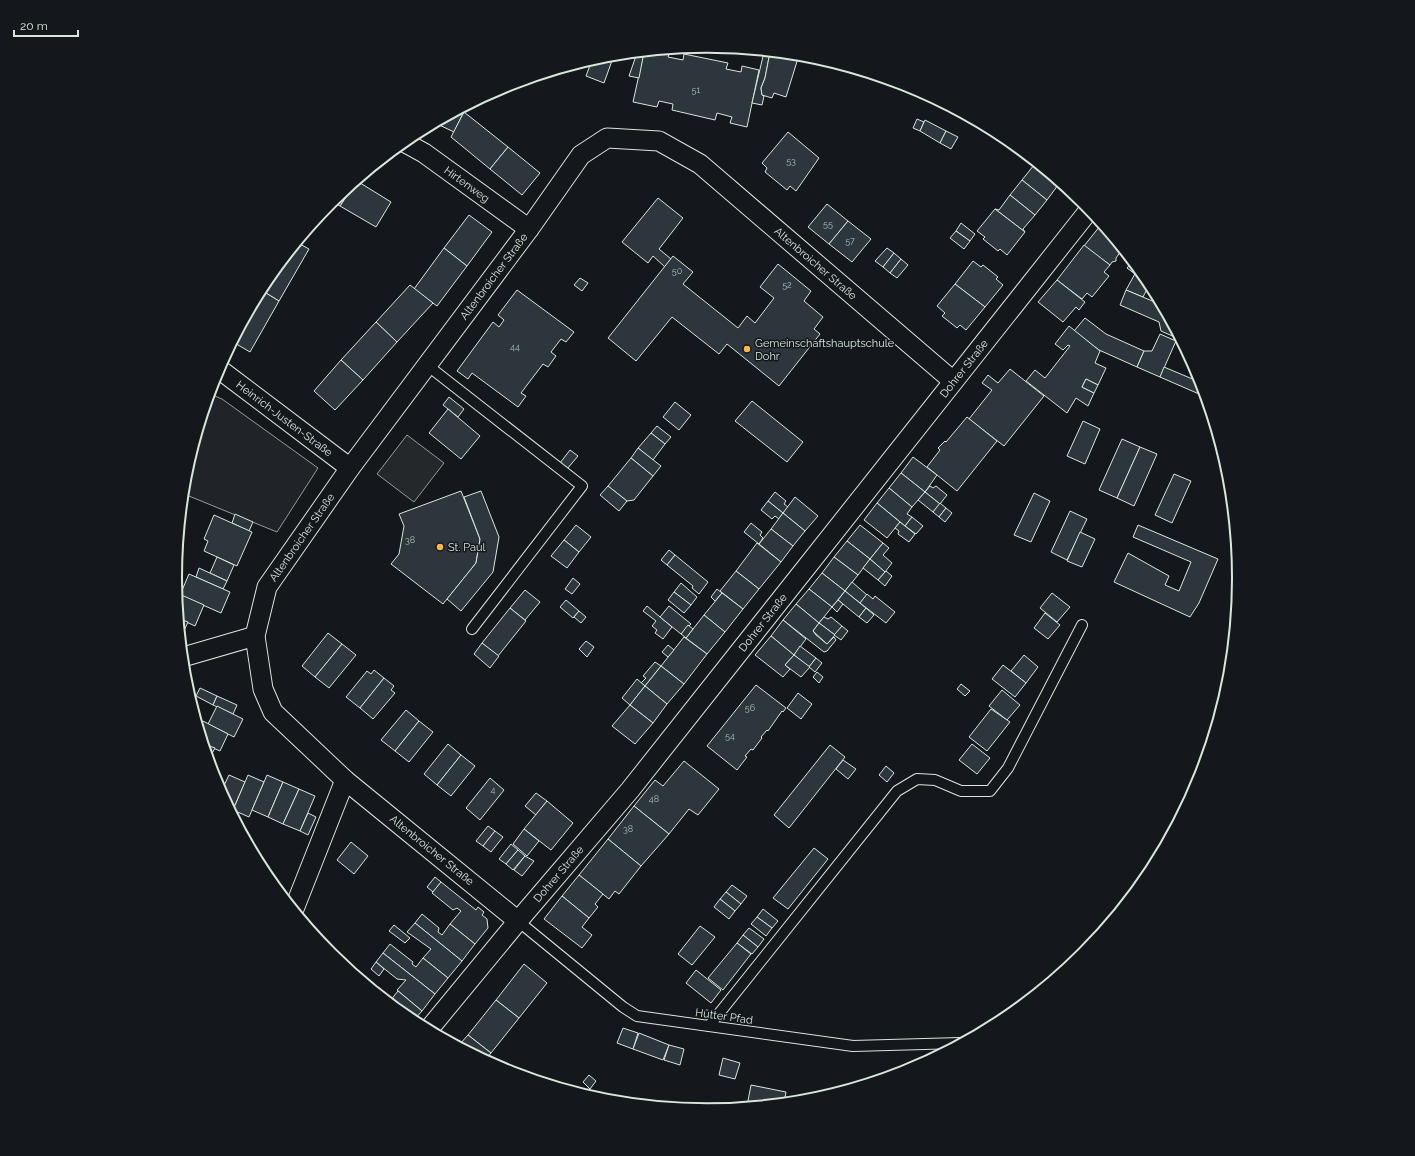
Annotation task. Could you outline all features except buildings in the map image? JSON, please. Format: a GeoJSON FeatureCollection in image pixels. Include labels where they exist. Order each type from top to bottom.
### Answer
{"type":"FeatureCollection","features":[{"type":"Feature","properties":{"kind":"street","name":"Altenbroicher Straße"},"geometry":{"type":"LineString","coordinates":[[518,921],[345,780],[273,712],[263,688],[255,636],[267,587],[350,468],[529,229],[581,155],[607,138],[659,141],[700,164],[953,380]]}},
{"type":"Feature","properties":{"kind":"street","name":"Hirtenweg"},"geometry":{"type":"LineString","coordinates":[[410,145],[424,153],[529,229]]}},
{"type":"Feature","properties":{"kind":"street","name":"Dohrer Straße"},"geometry":{"type":"LineString","coordinates":[[432,1025],[518,921],[630,790],[953,380],[1086,214]]}},
{"type":"Feature","properties":{"kind":"street","name":"Heinrich-Justen-Straße"},"geometry":{"type":"LineString","coordinates":[[224,373],[350,468]]}},
{"type":"Feature","properties":{"kind":"street"},"geometry":{"type":"LineString","coordinates":[[189,655],[255,636]]}},
{"type":"Feature","properties":{"kind":"street"},"geometry":{"type":"LineString","coordinates":[[296,904],[345,780]]}},
{"type":"Feature","properties":{"kind":"lane"},"geometry":{"type":"LineString","coordinates":[[427,365],[582,486],[472,629]]}},
{"type":"Feature","properties":{"kind":"lane"},"geometry":{"type":"LineString","coordinates":[[709,1026],[897,791],[917,779],[935,780],[961,790],[990,791],[1008,768],[1082,624]]}},
{"type":"Feature","properties":{"kind":"lane","name":"Hütter Pfad"},"geometry":{"type":"LineString","coordinates":[[518,921],[623,1007],[637,1016],[853,1046],[951,1043]]}},
{"type":"Feature","properties":{"kind":"shaded area"},"geometry":{"type":"Polygon","coordinates":[[[215,396],[222,399],[318,468],[277,532],[189,496],[200,442],[215,396]]]}},
{"type":"Feature","properties":{"kind":"shaded area"},"geometry":{"type":"Polygon","coordinates":[[[407,435],[444,463],[414,502],[377,474],[407,435]]]}},
{"type":"Feature","properties":{"kind":"place","name":"Gemeinschaftshauptschule Dohr"},"geometry":{"type":"Point","coordinates":[747,349]}},
{"type":"Feature","properties":{"kind":"place","name":"St. Paul"},"geometry":{"type":"Point","coordinates":[440,547]}}]}
